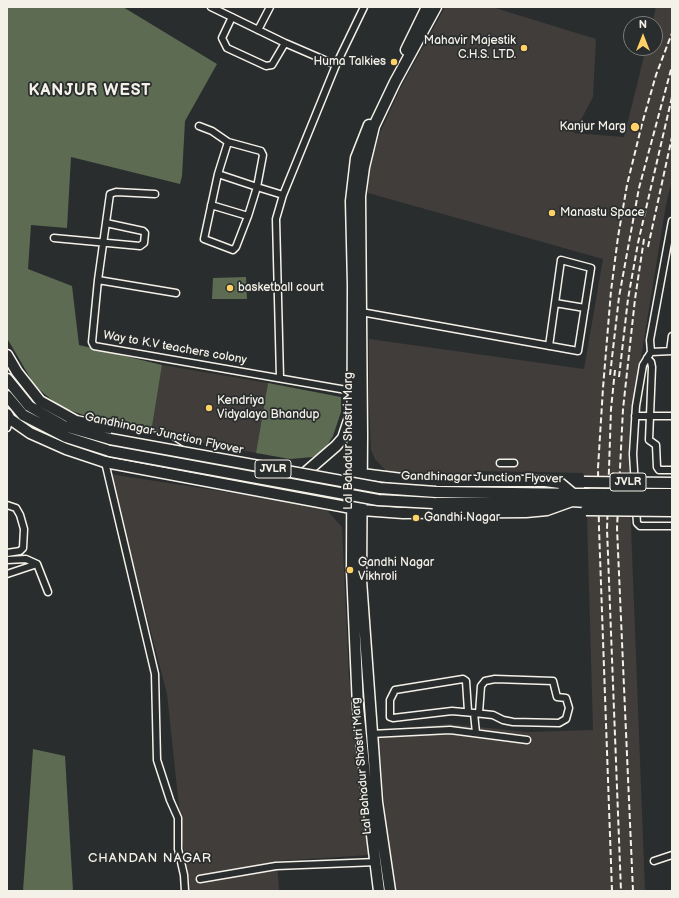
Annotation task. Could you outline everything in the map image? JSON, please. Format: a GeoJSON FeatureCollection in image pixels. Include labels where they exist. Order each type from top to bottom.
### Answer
{"type":"FeatureCollection","features":[{"type":"Feature","properties":{"kind":"main road","name":"Lal Bahadur Shastri Marg"},"geometry":{"type":"LineString","coordinates":[[357,509],[352,479],[353,285],[351,201],[356,158],[369,125],[427,7]]}},
{"type":"Feature","properties":{"kind":"main road","name":"Lal Bahadur Shastri Marg"},"geometry":{"type":"LineString","coordinates":[[390,891],[381,861],[367,795],[358,707],[357,509],[362,474],[359,209],[364,167],[374,126],[436,7]]}},
{"type":"Feature","properties":{"kind":"main road"},"geometry":{"type":"LineString","coordinates":[[9,360],[40,401],[76,421],[161,439],[187,456],[298,479],[338,485],[362,474],[418,481],[545,481],[560,483],[572,497],[586,502]]}},
{"type":"Feature","properties":{"kind":"main road","name":"Gandhinagar Junction Flyover"},"geometry":{"type":"LineString","coordinates":[[7,379],[29,406],[64,426],[110,439],[380,488],[436,492],[572,497]]}},
{"type":"Feature","properties":{"kind":"main road","name":"Gandhinagar Junction Flyover"},"geometry":{"type":"LineString","coordinates":[[7,396],[23,415],[66,437],[110,451],[378,500],[433,503],[572,497]]}},
{"type":"Feature","properties":{"kind":"main road"},"geometry":{"type":"LineString","coordinates":[[298,479],[343,438],[352,411]]}},
{"type":"Feature","properties":{"kind":"main road"},"geometry":{"type":"LineString","coordinates":[[8,420],[30,433],[66,450],[105,462],[357,509],[404,513],[526,512],[547,510],[572,497]]}},
{"type":"Feature","properties":{"kind":"main road","name":"JVLR"},"geometry":{"type":"LineString","coordinates":[[672,483],[584,482],[572,497],[586,502],[672,511]]}},
{"type":"Feature","properties":{"kind":"main road","name":"JVLR"},"geometry":{"type":"LineString","coordinates":[[586,502],[672,494]]}},
{"type":"Feature","properties":{"kind":"main road","name":"JVLR"},"geometry":{"type":"LineString","coordinates":[[586,502],[672,504]]}},
{"type":"Feature","properties":{"kind":"main road","name":"Lal Bahadur Shastri Marg"},"geometry":{"type":"LineString","coordinates":[[357,580],[377,802],[381,861],[379,891]]}},
{"type":"Feature","properties":{"kind":"street"},"geometry":{"type":"LineString","coordinates":[[211,7],[285,43],[336,65]]}},
{"type":"Feature","properties":{"kind":"street"},"geometry":{"type":"LineString","coordinates":[[258,30],[270,7]]}},
{"type":"Feature","properties":{"kind":"street"},"geometry":{"type":"LineString","coordinates":[[280,378],[276,219],[283,195],[336,65],[364,7]]}},
{"type":"Feature","properties":{"kind":"street"},"geometry":{"type":"LineString","coordinates":[[232,17],[222,38],[227,48],[266,66],[272,65],[285,43]]}},
{"type":"Feature","properties":{"kind":"street"},"geometry":{"type":"LineString","coordinates":[[199,126],[212,131],[228,142],[261,151],[263,155],[257,187],[248,216],[236,248],[233,250],[204,239],[218,174],[228,142]]}},
{"type":"Feature","properties":{"kind":"street"},"geometry":{"type":"LineString","coordinates":[[218,174],[283,195]]}},
{"type":"Feature","properties":{"kind":"street","name":"Way to K.V teachers colony"},"geometry":{"type":"LineString","coordinates":[[155,194],[116,192],[110,194],[98,280],[92,342],[94,346],[352,391]]}},
{"type":"Feature","properties":{"kind":"street"},"geometry":{"type":"LineString","coordinates":[[211,205],[248,216]]}},
{"type":"Feature","properties":{"kind":"street"},"geometry":{"type":"LineString","coordinates":[[672,221],[671,234],[650,340],[649,355],[652,367],[649,440],[656,445],[657,467],[659,470],[672,470]]}},
{"type":"Feature","properties":{"kind":"street"},"geometry":{"type":"LineString","coordinates":[[54,238],[140,246],[144,243],[145,239],[143,231],[138,228],[106,223]]}},
{"type":"Feature","properties":{"kind":"street"},"geometry":{"type":"LineString","coordinates":[[361,312],[549,346],[578,351],[592,268],[561,260],[549,346]]}},
{"type":"Feature","properties":{"kind":"street"},"geometry":{"type":"LineString","coordinates":[[98,280],[176,293]]}},
{"type":"Feature","properties":{"kind":"street"},"geometry":{"type":"LineString","coordinates":[[555,303],[585,308]]}},
{"type":"Feature","properties":{"kind":"street"},"geometry":{"type":"LineString","coordinates":[[672,336],[671,351],[649,355],[643,365],[635,416],[633,454],[637,523],[640,526],[672,526]]}},
{"type":"Feature","properties":{"kind":"street"},"geometry":{"type":"LineString","coordinates":[[635,416],[672,416]]}},
{"type":"Feature","properties":{"kind":"street"},"geometry":{"type":"LineString","coordinates":[[105,462],[155,674],[158,760],[170,800],[178,818],[178,849],[184,875],[185,891]]}},
{"type":"Feature","properties":{"kind":"street"},"geometry":{"type":"LineString","coordinates":[[500,463],[514,463]]}},
{"type":"Feature","properties":{"kind":"street"},"geometry":{"type":"LineString","coordinates":[[7,506],[16,508],[20,515],[24,529],[22,548],[20,551],[7,553]]}},
{"type":"Feature","properties":{"kind":"street"},"geometry":{"type":"LineString","coordinates":[[7,560],[26,559],[37,564],[48,592]]}},
{"type":"Feature","properties":{"kind":"street"},"geometry":{"type":"LineString","coordinates":[[7,574],[37,564]]}},
{"type":"Feature","properties":{"kind":"street"},"geometry":{"type":"LineString","coordinates":[[468,712],[466,681],[463,679],[395,690],[390,700],[390,717],[393,718],[452,711],[477,713],[493,714],[503,720],[513,722],[559,723],[566,719],[569,708],[566,698],[557,697],[554,681],[495,679],[485,681],[480,686],[477,713],[476,732]]}},
{"type":"Feature","properties":{"kind":"street"},"geometry":{"type":"LineString","coordinates":[[371,734],[450,730],[476,732],[527,740]]}},
{"type":"Feature","properties":{"kind":"street"},"geometry":{"type":"LineString","coordinates":[[654,861],[672,855]]}},
{"type":"Feature","properties":{"kind":"street"},"geometry":{"type":"LineString","coordinates":[[200,879],[276,866],[381,861]]}},
{"type":"Feature","properties":{"kind":"shaded area"},"geometry":{"type":"Polygon","coordinates":[[[445,7],[492,7],[596,39],[593,97],[574,133],[624,137],[644,56],[663,56],[663,16],[654,16],[656,7],[672,7],[672,180],[666,205],[633,406],[629,474],[645,891],[395,891],[388,848],[378,730],[449,724],[527,732],[593,730],[587,517],[583,473],[474,471],[475,477],[408,477],[387,472],[375,459],[371,450],[369,339],[584,369],[603,259],[368,193],[367,179],[379,135],[400,89],[445,7]]]}},
{"type":"Feature","properties":{"kind":"shaded area","name":"Kendriya Vidyalaya Bhandup"},"geometry":{"type":"Polygon","coordinates":[[[162,365],[268,383],[256,453],[151,433],[162,365]]]}},
{"type":"Feature","properties":{"kind":"shaded area"},"geometry":{"type":"Polygon","coordinates":[[[110,474],[324,507],[342,527],[349,678],[369,855],[277,861],[279,891],[188,891],[167,694],[110,474]]]}},
{"type":"Feature","properties":{"kind":"green space"},"geometry":{"type":"Polygon","coordinates":[[[7,7],[123,7],[217,64],[185,121],[182,176],[180,184],[71,157],[67,228],[31,225],[28,269],[72,286],[79,345],[162,365],[151,433],[94,419],[59,406],[35,386],[8,340],[7,7]]]}},
{"type":"Feature","properties":{"kind":"green space","name":"basketball court"},"geometry":{"type":"Polygon","coordinates":[[[246,277],[247,299],[212,299],[213,278],[246,277]]]}},
{"type":"Feature","properties":{"kind":"green space"},"geometry":{"type":"Polygon","coordinates":[[[268,383],[341,397],[341,412],[333,436],[324,450],[313,457],[290,459],[256,453],[268,383]]]}},
{"type":"Feature","properties":{"kind":"green space"},"geometry":{"type":"Polygon","coordinates":[[[33,749],[65,756],[73,891],[23,891],[33,749]]]}},
{"type":"Feature","properties":{"kind":"railway"},"geometry":{"type":"LineString","coordinates":[[612,891],[599,528],[598,468],[603,388],[611,291],[627,185],[656,75],[672,33]]}},
{"type":"Feature","properties":{"kind":"railway"},"geometry":{"type":"LineString","coordinates":[[610,375],[619,297],[639,188],[672,66]]}},
{"type":"Feature","properties":{"kind":"railway"},"geometry":{"type":"LineString","coordinates":[[619,377],[628,299],[638,243],[672,97]]}},
{"type":"Feature","properties":{"kind":"railway"},"geometry":{"type":"LineString","coordinates":[[648,247],[672,137]]}},
{"type":"Feature","properties":{"kind":"railway"},"geometry":{"type":"LineString","coordinates":[[633,891],[617,528],[623,409],[635,299],[644,239]]}},
{"type":"Feature","properties":{"kind":"railway"},"geometry":{"type":"LineString","coordinates":[[615,370],[611,409],[607,529],[621,891]]}},
{"type":"Feature","properties":{"kind":"place","name":"Mahavir Majestik C.H.S. LTD."},"geometry":{"type":"Point","coordinates":[524,48]}},
{"type":"Feature","properties":{"kind":"place","name":"Huma Talkies"},"geometry":{"type":"Point","coordinates":[394,62]}},
{"type":"Feature","properties":{"kind":"place","name":"Kanjur Marg"},"geometry":{"type":"Point","coordinates":[635,127]}},
{"type":"Feature","properties":{"kind":"place","name":"Manastu Space"},"geometry":{"type":"Point","coordinates":[552,213]}},
{"type":"Feature","properties":{"kind":"place","name":"basketball court"},"geometry":{"type":"Point","coordinates":[230,288]}},
{"type":"Feature","properties":{"kind":"place","name":"Kendriya Vidyalaya Bhandup"},"geometry":{"type":"Point","coordinates":[209,408]}},
{"type":"Feature","properties":{"kind":"place","name":"Gandhi Nagar"},"geometry":{"type":"Point","coordinates":[416,518]}},
{"type":"Feature","properties":{"kind":"place","name":"Gandhi Nagar Vikhroli"},"geometry":{"type":"Point","coordinates":[350,570]}},
{"type":"Feature","properties":{"kind":"district","name":"KANJUR WEST"},"geometry":{"type":"Point","coordinates":[90,91]}},
{"type":"Feature","properties":{"kind":"district","name":"CHANDAN NAGAR"},"geometry":{"type":"Point","coordinates":[150,859]}}]}
